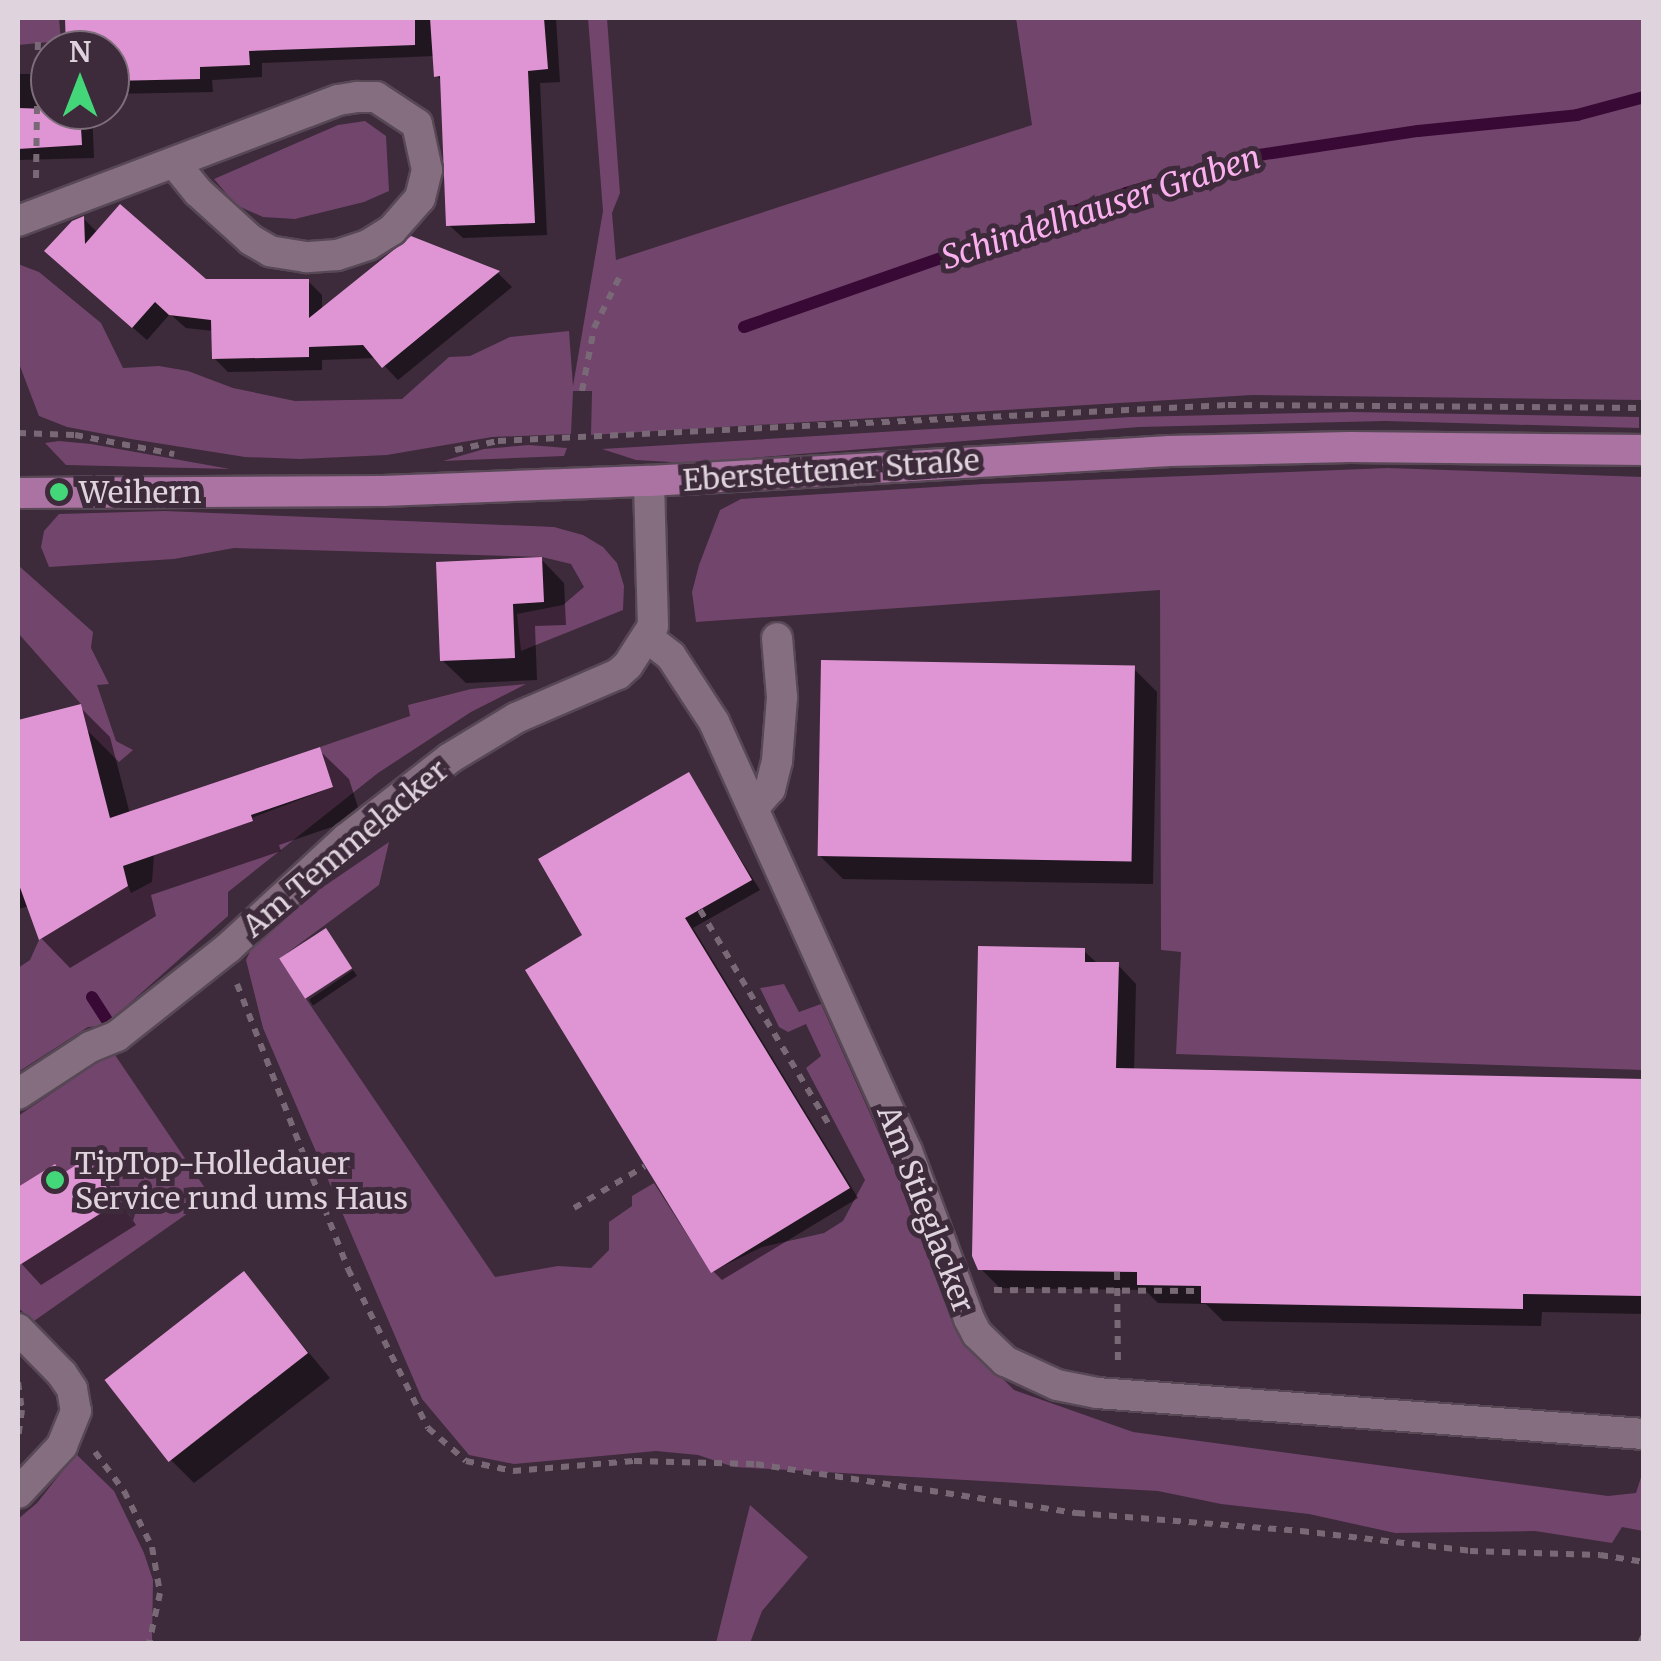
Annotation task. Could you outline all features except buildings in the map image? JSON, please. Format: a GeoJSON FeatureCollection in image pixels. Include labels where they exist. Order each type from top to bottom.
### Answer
{"type":"FeatureCollection","features":[{"type":"Feature","properties":{"kind":"main road","name":"Eberstettener Straße"},"geometry":{"type":"LineString","coordinates":[[18,493],[383,491],[649,482],[1170,451],[1350,447],[1644,450]]}},
{"type":"Feature","properties":{"kind":"street"},"geometry":{"type":"LineString","coordinates":[[27,218],[298,114],[358,96],[376,97],[417,124],[427,170],[420,198],[392,230],[368,245],[337,255],[306,257],[270,251],[251,240],[198,192],[176,164]]}},
{"type":"Feature","properties":{"kind":"street"},"geometry":{"type":"LineString","coordinates":[[648,638],[654,613],[649,482]]}},
{"type":"Feature","properties":{"kind":"street","name":"Am Temmelacker"},"geometry":{"type":"LineString","coordinates":[[18,1094],[90,1047],[117,1036],[228,948],[298,880],[398,798],[516,718],[618,674],[648,638]]}},
{"type":"Feature","properties":{"kind":"street","name":"Am Stieglacker"},"geometry":{"type":"LineString","coordinates":[[648,638],[671,656],[692,686],[755,806],[907,1151],[977,1334],[1005,1360],[1058,1384],[1118,1394],[1644,1434]]}},
{"type":"Feature","properties":{"kind":"street"},"geometry":{"type":"LineString","coordinates":[[755,806],[770,789],[777,761],[782,697],[777,638]]}},
{"type":"Feature","properties":{"kind":"street"},"geometry":{"type":"LineString","coordinates":[[18,1329],[72,1388],[75,1421],[48,1464],[18,1493]]}},
{"type":"Feature","properties":{"kind":"path"},"geometry":{"type":"LineString","coordinates":[[27,218],[32,130]]}},
{"type":"Feature","properties":{"kind":"path"},"geometry":{"type":"LineString","coordinates":[[582,392],[594,328],[622,272]]}},
{"type":"Feature","properties":{"kind":"path"},"geometry":{"type":"LineString","coordinates":[[445,452],[522,440],[581,441],[1228,405],[1644,408]]}},
{"type":"Feature","properties":{"kind":"path"},"geometry":{"type":"LineString","coordinates":[[18,434],[75,436],[194,457]]}},
{"type":"Feature","properties":{"kind":"path"},"geometry":{"type":"LineString","coordinates":[[700,910],[830,1126]]}},
{"type":"Feature","properties":{"kind":"path"},"geometry":{"type":"LineString","coordinates":[[228,948],[243,1008],[348,1268],[428,1428],[466,1460],[514,1470],[634,1460],[756,1464],[1078,1513],[1301,1531],[1470,1551],[1600,1555],[1644,1562]]}},
{"type":"Feature","properties":{"kind":"path"},"geometry":{"type":"LineString","coordinates":[[574,1208],[646,1166]]}},
{"type":"Feature","properties":{"kind":"path"},"geometry":{"type":"LineString","coordinates":[[1117,1272],[1118,1394]]}},
{"type":"Feature","properties":{"kind":"path"},"geometry":{"type":"LineString","coordinates":[[958,1290],[1198,1291]]}},
{"type":"Feature","properties":{"kind":"path"},"geometry":{"type":"LineString","coordinates":[[18,1382],[22,1410],[18,1438]]}},
{"type":"Feature","properties":{"kind":"path"},"geometry":{"type":"LineString","coordinates":[[75,1421],[124,1491],[152,1547],[160,1593],[149,1644]]}},
{"type":"Feature","properties":{"kind":"path"},"geometry":{"type":"LineString","coordinates":[[1640,1644],[1644,1635]]}},
{"type":"Feature","properties":{"kind":"shaded area"},"geometry":{"type":"Polygon","coordinates":[[[18,18],[59,18],[60,30],[30,30],[30,44],[18,45],[18,18]]]}},
{"type":"Feature","properties":{"kind":"shaded area"},"geometry":{"type":"Polygon","coordinates":[[[588,18],[607,18],[620,193],[612,213],[616,260],[1032,125],[1016,18],[1643,18],[1643,400],[1252,395],[591,435],[592,391],[573,391],[571,434],[492,437],[387,455],[300,459],[245,457],[131,439],[67,427],[39,416],[18,361],[18,264],[39,272],[101,323],[123,368],[159,366],[188,371],[233,388],[295,401],[402,399],[449,357],[470,356],[510,337],[569,331],[573,386],[603,211],[588,18]]]}},
{"type":"Feature","properties":{"kind":"shaded area"},"geometry":{"type":"Polygon","coordinates":[[[365,121],[386,136],[389,191],[364,202],[295,219],[263,217],[236,205],[214,179],[338,125],[365,121]]]}},
{"type":"Feature","properties":{"kind":"shaded area"},"geometry":{"type":"Polygon","coordinates":[[[1351,412],[1639,417],[1639,428],[1385,421],[1139,427],[688,463],[636,460],[602,449],[1130,417],[1351,412]]]}},
{"type":"Feature","properties":{"kind":"shaded area"},"geometry":{"type":"Polygon","coordinates":[[[59,441],[230,469],[66,465],[45,443],[59,441]]]}},
{"type":"Feature","properties":{"kind":"shaded area"},"geometry":{"type":"Polygon","coordinates":[[[529,445],[567,448],[564,456],[443,461],[484,449],[529,445]]]}},
{"type":"Feature","properties":{"kind":"shaded area"},"geometry":{"type":"Polygon","coordinates":[[[1388,468],[1643,477],[1643,1070],[1176,1054],[1181,952],[1161,950],[1160,590],[696,622],[692,592],[699,565],[720,510],[741,499],[984,484],[1388,468]]]}},
{"type":"Feature","properties":{"kind":"shaded area"},"geometry":{"type":"Polygon","coordinates":[[[165,511],[554,527],[583,535],[603,547],[617,563],[624,586],[623,610],[521,651],[517,614],[563,605],[584,587],[571,564],[542,557],[234,548],[174,559],[49,567],[41,547],[44,531],[59,514],[165,511]]]}},
{"type":"Feature","properties":{"kind":"shaded area"},"geometry":{"type":"Polygon","coordinates":[[[18,565],[93,632],[91,648],[109,684],[97,685],[116,741],[133,750],[119,762],[87,730],[81,704],[18,633],[18,565]]]}},
{"type":"Feature","properties":{"kind":"shaded area"},"geometry":{"type":"Polygon","coordinates":[[[526,684],[471,712],[378,773],[228,892],[228,916],[104,1026],[88,1027],[18,1072],[18,968],[30,960],[39,940],[128,886],[131,893],[152,882],[154,855],[333,787],[320,747],[410,716],[408,705],[471,689],[526,684]]]}},
{"type":"Feature","properties":{"kind":"shaded area"},"geometry":{"type":"Polygon","coordinates":[[[389,842],[379,885],[279,959],[495,1277],[558,1266],[591,1268],[609,1250],[609,1222],[632,1206],[632,1196],[654,1183],[711,1272],[762,1247],[824,1233],[843,1221],[865,1180],[806,1068],[821,1056],[806,1024],[788,1032],[779,1027],[760,988],[784,984],[799,1012],[821,1004],[902,1185],[919,1196],[980,1356],[1014,1390],[1133,1432],[1608,1496],[1636,1493],[1643,1471],[1643,1531],[1622,1527],[1612,1543],[1535,1531],[1395,1533],[1309,1514],[1221,1504],[1158,1491],[734,1467],[698,1455],[656,1451],[514,1464],[469,1455],[422,1399],[263,1028],[246,960],[260,930],[389,842]]]}},
{"type":"Feature","properties":{"kind":"shaded area"},"geometry":{"type":"Polygon","coordinates":[[[113,1052],[211,1197],[34,1321],[18,1308],[18,1116],[113,1052]]]}},
{"type":"Feature","properties":{"kind":"shaded area"},"geometry":{"type":"Polygon","coordinates":[[[76,1454],[114,1491],[144,1553],[153,1580],[152,1643],[18,1643],[18,1519],[37,1503],[76,1454]]]}},
{"type":"Feature","properties":{"kind":"shaded area"},"geometry":{"type":"Polygon","coordinates":[[[750,1505],[808,1557],[762,1611],[750,1643],[716,1643],[750,1505]]]}},
{"type":"Feature","properties":{"kind":"waterway","name":"Schindelhauser Graben"},"geometry":{"type":"LineString","coordinates":[[744,327],[1126,193],[1259,155],[1418,131],[1577,115],[1644,97]]}},
{"type":"Feature","properties":{"kind":"waterway"},"geometry":{"type":"LineString","coordinates":[[92,997],[117,1036]]}},
{"type":"Feature","properties":{"kind":"place","name":"Weihern"},"geometry":{"type":"Point","coordinates":[59,492]}},
{"type":"Feature","properties":{"kind":"place","name":"TipTop-Holledauer Service rund ums Haus"},"geometry":{"type":"Point","coordinates":[55,1180]}}]}
